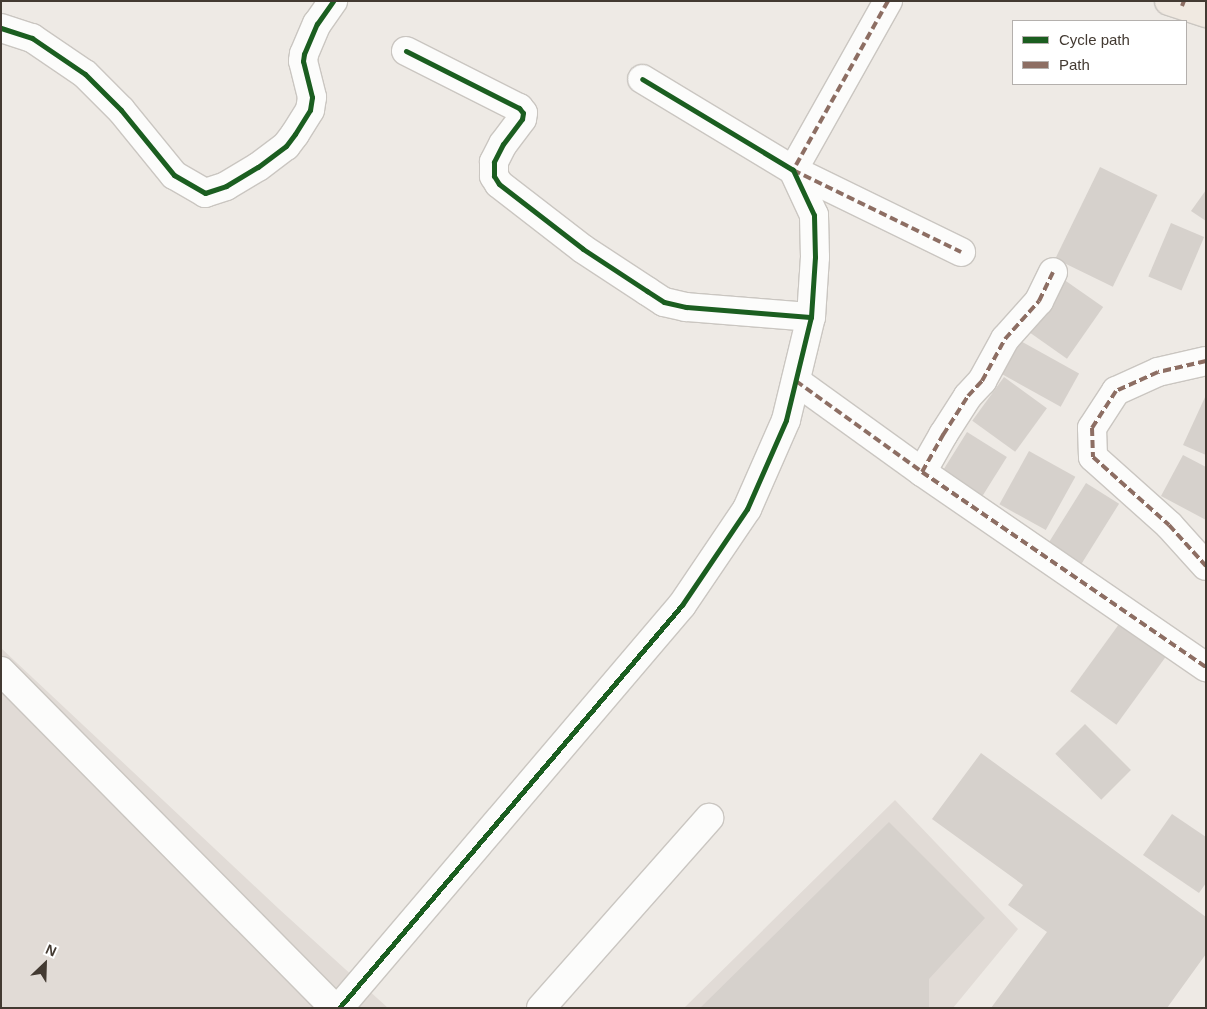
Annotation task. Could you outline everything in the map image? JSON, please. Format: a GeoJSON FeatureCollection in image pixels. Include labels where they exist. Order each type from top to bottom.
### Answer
{"type":"FeatureCollection","features":[{"type":"Feature","properties":{"kind":"street"},"geometry":{"type":"LineString","coordinates":[[1,28],[32,38],[85,74],[121,110],[174,174],[205,193],[226,186],[244,176],[286,146],[296,134],[310,110],[312,97],[304,54],[317,24],[333,1]]}},
{"type":"Feature","properties":{"kind":"street"},"geometry":{"type":"LineString","coordinates":[[793,170],[888,1]]}},
{"type":"Feature","properties":{"kind":"street"},"geometry":{"type":"LineString","coordinates":[[406,51],[519,108],[522,113],[522,120],[503,144],[494,162],[494,176],[499,184],[583,249],[639,286],[664,302],[686,307],[811,317]]}},
{"type":"Feature","properties":{"kind":"street"},"geometry":{"type":"LineString","coordinates":[[642,79],[793,170],[961,252]]}},
{"type":"Feature","properties":{"kind":"street"},"geometry":{"type":"LineString","coordinates":[[339,1008],[682,605],[747,509],[786,420],[811,317],[815,257],[814,215],[793,170]]}},
{"type":"Feature","properties":{"kind":"street"},"geometry":{"type":"LineString","coordinates":[[922,472],[968,396],[982,381],[1006,339],[1039,301],[1053,272]]}},
{"type":"Feature","properties":{"kind":"street"},"geometry":{"type":"LineString","coordinates":[[1206,361],[1158,372],[1116,392],[1092,428],[1093,457],[1169,526],[1206,566]]}},
{"type":"Feature","properties":{"kind":"street"},"geometry":{"type":"LineString","coordinates":[[796,381],[922,472],[1205,664]]}},
{"type":"Feature","properties":{"kind":"street"},"geometry":{"type":"LineString","coordinates":[[1,671],[335,1008]]}},
{"type":"Feature","properties":{"kind":"street"},"geometry":{"type":"LineString","coordinates":[[541,1008],[709,818]]}},
{"type":"Feature","properties":{"kind":"shaded area"},"geometry":{"type":"Polygon","coordinates":[[[1,648],[279,909],[388,1008],[1,1008],[1,648]]]}},
{"type":"Feature","properties":{"kind":"shaded area"},"geometry":{"type":"Polygon","coordinates":[[[895,800],[1018,929],[953,1008],[684,1008],[895,800]]]}},
{"type":"Feature","properties":{"kind":"building"},"geometry":{"type":"Polygon","coordinates":[[[1100,167],[1158,195],[1113,287],[1055,259],[1100,167]]]}},
{"type":"Feature","properties":{"kind":"building"},"geometry":{"type":"Polygon","coordinates":[[[1206,190],[1206,221],[1191,211],[1206,190]]]}},
{"type":"Feature","properties":{"kind":"building"},"geometry":{"type":"Polygon","coordinates":[[[1171,223],[1204,237],[1181,290],[1148,276],[1171,223]]]}},
{"type":"Feature","properties":{"kind":"building"},"geometry":{"type":"Polygon","coordinates":[[[1063,279],[1103,307],[1067,359],[1027,331],[1063,279]]]}},
{"type":"Feature","properties":{"kind":"building"},"geometry":{"type":"Polygon","coordinates":[[[1017,339],[1079,373],[1061,407],[999,372],[1017,339]]]}},
{"type":"Feature","properties":{"kind":"building"},"geometry":{"type":"Polygon","coordinates":[[[1004,377],[1047,408],[1015,452],[972,421],[1004,377]]]}},
{"type":"Feature","properties":{"kind":"building"},"geometry":{"type":"Polygon","coordinates":[[[1206,395],[1206,455],[1183,445],[1206,395]]]}},
{"type":"Feature","properties":{"kind":"building"},"geometry":{"type":"Polygon","coordinates":[[[967,432],[1007,457],[978,503],[938,478],[967,432]]]}},
{"type":"Feature","properties":{"kind":"building"},"geometry":{"type":"Polygon","coordinates":[[[1029,451],[1075,477],[1046,530],[999,504],[1029,451]]]}},
{"type":"Feature","properties":{"kind":"building"},"geometry":{"type":"Polygon","coordinates":[[[1183,455],[1206,467],[1206,520],[1161,496],[1183,455]]]}},
{"type":"Feature","properties":{"kind":"building"},"geometry":{"type":"Polygon","coordinates":[[[1086,483],[1119,504],[1080,566],[1047,546],[1086,483]]]}},
{"type":"Feature","properties":{"kind":"building"},"geometry":{"type":"Polygon","coordinates":[[[1122,620],[1168,654],[1116,725],[1070,691],[1122,620]]]}},
{"type":"Feature","properties":{"kind":"building"},"geometry":{"type":"Polygon","coordinates":[[[1085,724],[1131,770],[1101,800],[1055,754],[1085,724]]]}},
{"type":"Feature","properties":{"kind":"building"},"geometry":{"type":"Polygon","coordinates":[[[981,753],[1206,917],[1206,954],[1167,1008],[991,1008],[1047,932],[1008,905],[1023,885],[932,819],[981,753]]]}},
{"type":"Feature","properties":{"kind":"building"},"geometry":{"type":"Polygon","coordinates":[[[1172,814],[1206,837],[1206,883],[1199,893],[1143,855],[1172,814]]]}},
{"type":"Feature","properties":{"kind":"building"},"geometry":{"type":"Polygon","coordinates":[[[889,822],[985,918],[929,979],[929,1008],[700,1008],[889,822]]]}},
{"type":"Feature","properties":{"kind":"marked path"},"geometry":{"type":"LineString","coordinates":[[888,1],[793,170],[961,252]]}},
{"type":"Feature","properties":{"kind":"marked path"},"geometry":{"type":"LineString","coordinates":[[1182,6],[1184,1]]}},
{"type":"Feature","properties":{"kind":"marked path"},"geometry":{"type":"LineString","coordinates":[[922,472],[968,396],[982,381],[1005,339],[1039,301],[1053,272]]}},
{"type":"Feature","properties":{"kind":"marked path"},"geometry":{"type":"LineString","coordinates":[[1206,361],[1158,372],[1116,391],[1092,428],[1093,457],[1169,525],[1206,566]]}},
{"type":"Feature","properties":{"kind":"marked path"},"geometry":{"type":"LineString","coordinates":[[796,381],[922,472],[1206,667]]}},
{"type":"Feature","properties":{"kind":"cycle path"},"geometry":{"type":"LineString","coordinates":[[1,28],[32,38],[85,74],[121,110],[174,175],[205,193],[226,186],[258,167],[286,146],[295,134],[310,110],[312,97],[303,61],[304,54],[317,24],[333,1]]}},
{"type":"Feature","properties":{"kind":"cycle path"},"geometry":{"type":"LineString","coordinates":[[406,51],[519,108],[523,113],[522,119],[503,144],[494,162],[494,176],[499,184],[583,249],[664,302],[686,307],[811,317]]}},
{"type":"Feature","properties":{"kind":"cycle path"},"geometry":{"type":"LineString","coordinates":[[339,1008],[682,605],[747,509],[786,420],[811,317],[815,257],[814,215],[793,170],[642,79]]}}]}
